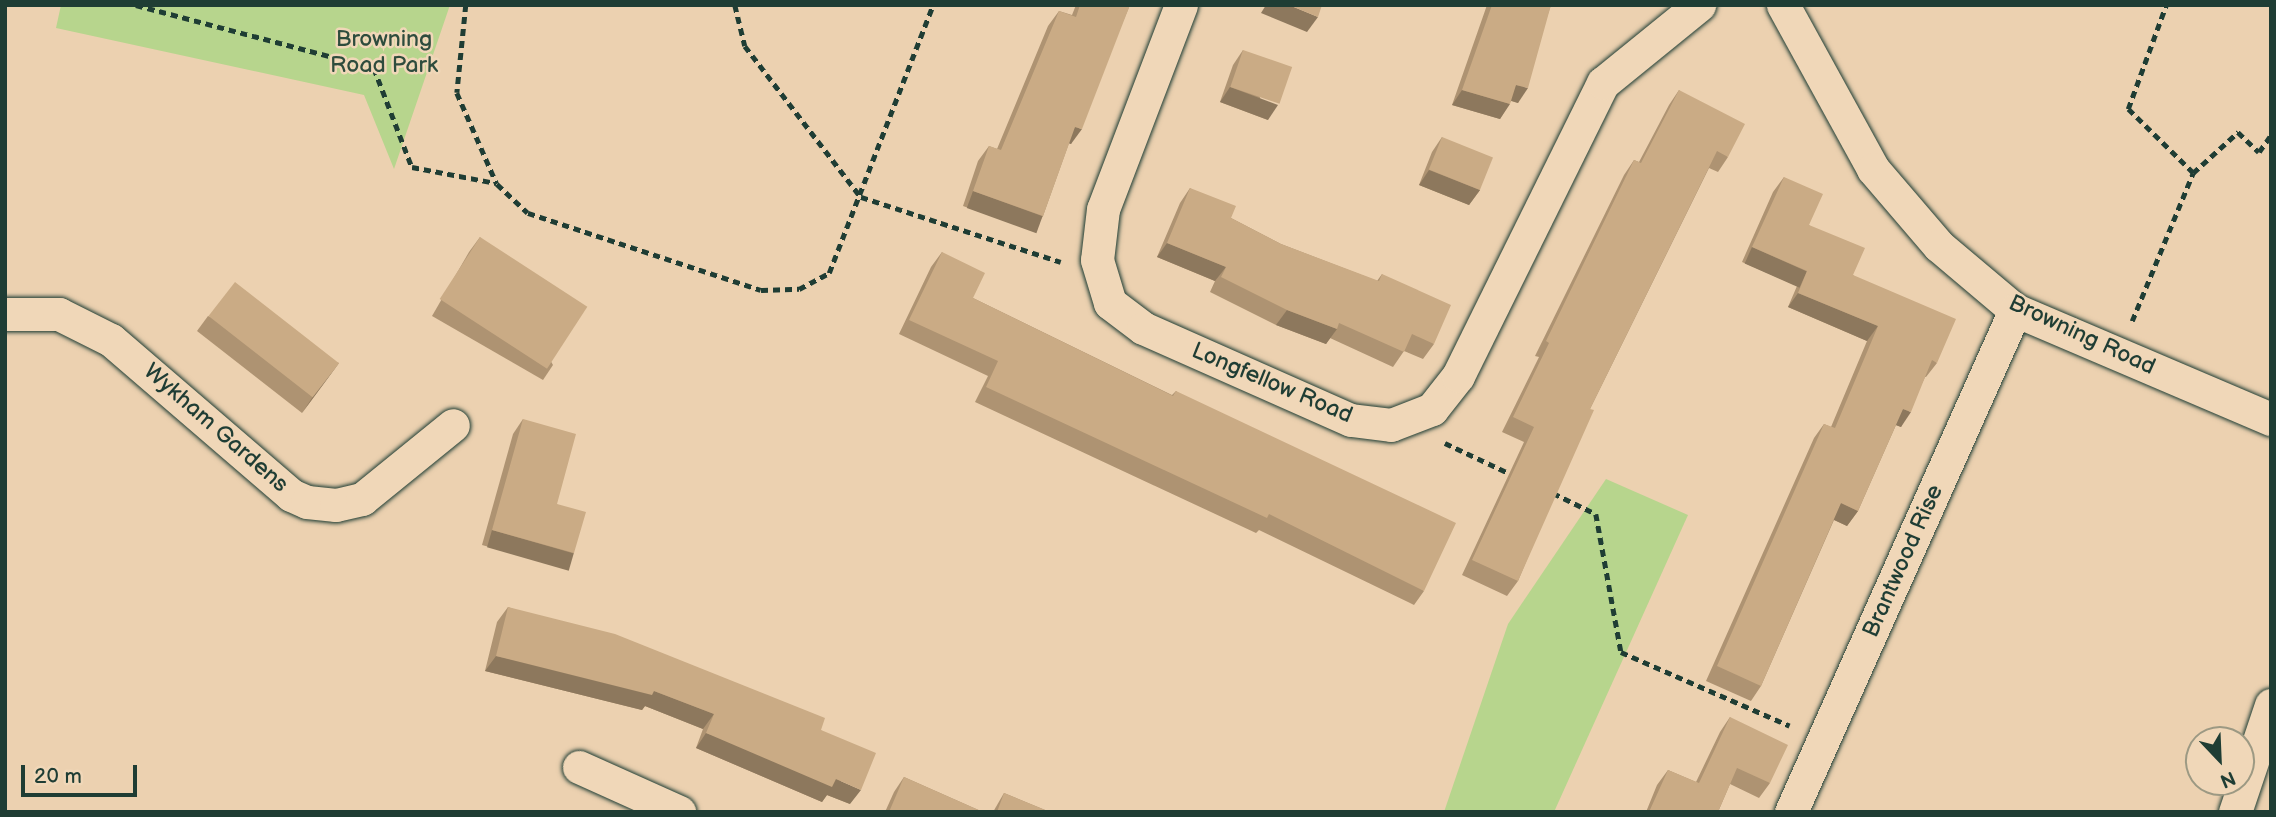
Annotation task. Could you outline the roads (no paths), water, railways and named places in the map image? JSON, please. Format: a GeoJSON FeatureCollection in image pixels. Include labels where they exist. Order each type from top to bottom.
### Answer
{"type":"FeatureCollection","features":[{"type":"Feature","properties":{"kind":"street","name":"Longfellow Road"},"geometry":{"type":"LineString","coordinates":[[1181,5],[1103,209],[1097,260],[1110,303],[1143,328],[1351,420],[1391,425],[1432,409],[1458,376],[1603,83],[1699,5]]}},
{"type":"Feature","properties":{"kind":"street","name":"Browning Road"},"geometry":{"type":"LineString","coordinates":[[1783,5],[1873,169],[1939,246],[2015,310],[2271,419]]}},
{"type":"Feature","properties":{"kind":"street","name":"Brantwood Rise"},"geometry":{"type":"LineString","coordinates":[[1791,812],[2015,310]]}},
{"type":"Feature","properties":{"kind":"street","name":"Wykham Gardens"},"geometry":{"type":"LineString","coordinates":[[5,314],[59,314],[111,340],[291,495],[307,502],[336,505],[362,499],[453,425]]}},
{"type":"Feature","properties":{"kind":"street"},"geometry":{"type":"LineString","coordinates":[[2235,812],[2271,705]]}},
{"type":"Feature","properties":{"kind":"street"},"geometry":{"type":"LineString","coordinates":[[579,766],[679,812]]}},
{"type":"Feature","properties":{"kind":"park label","name":"Browning Road Park"},"geometry":{"type":"Point","coordinates":[384,52]}}]}
